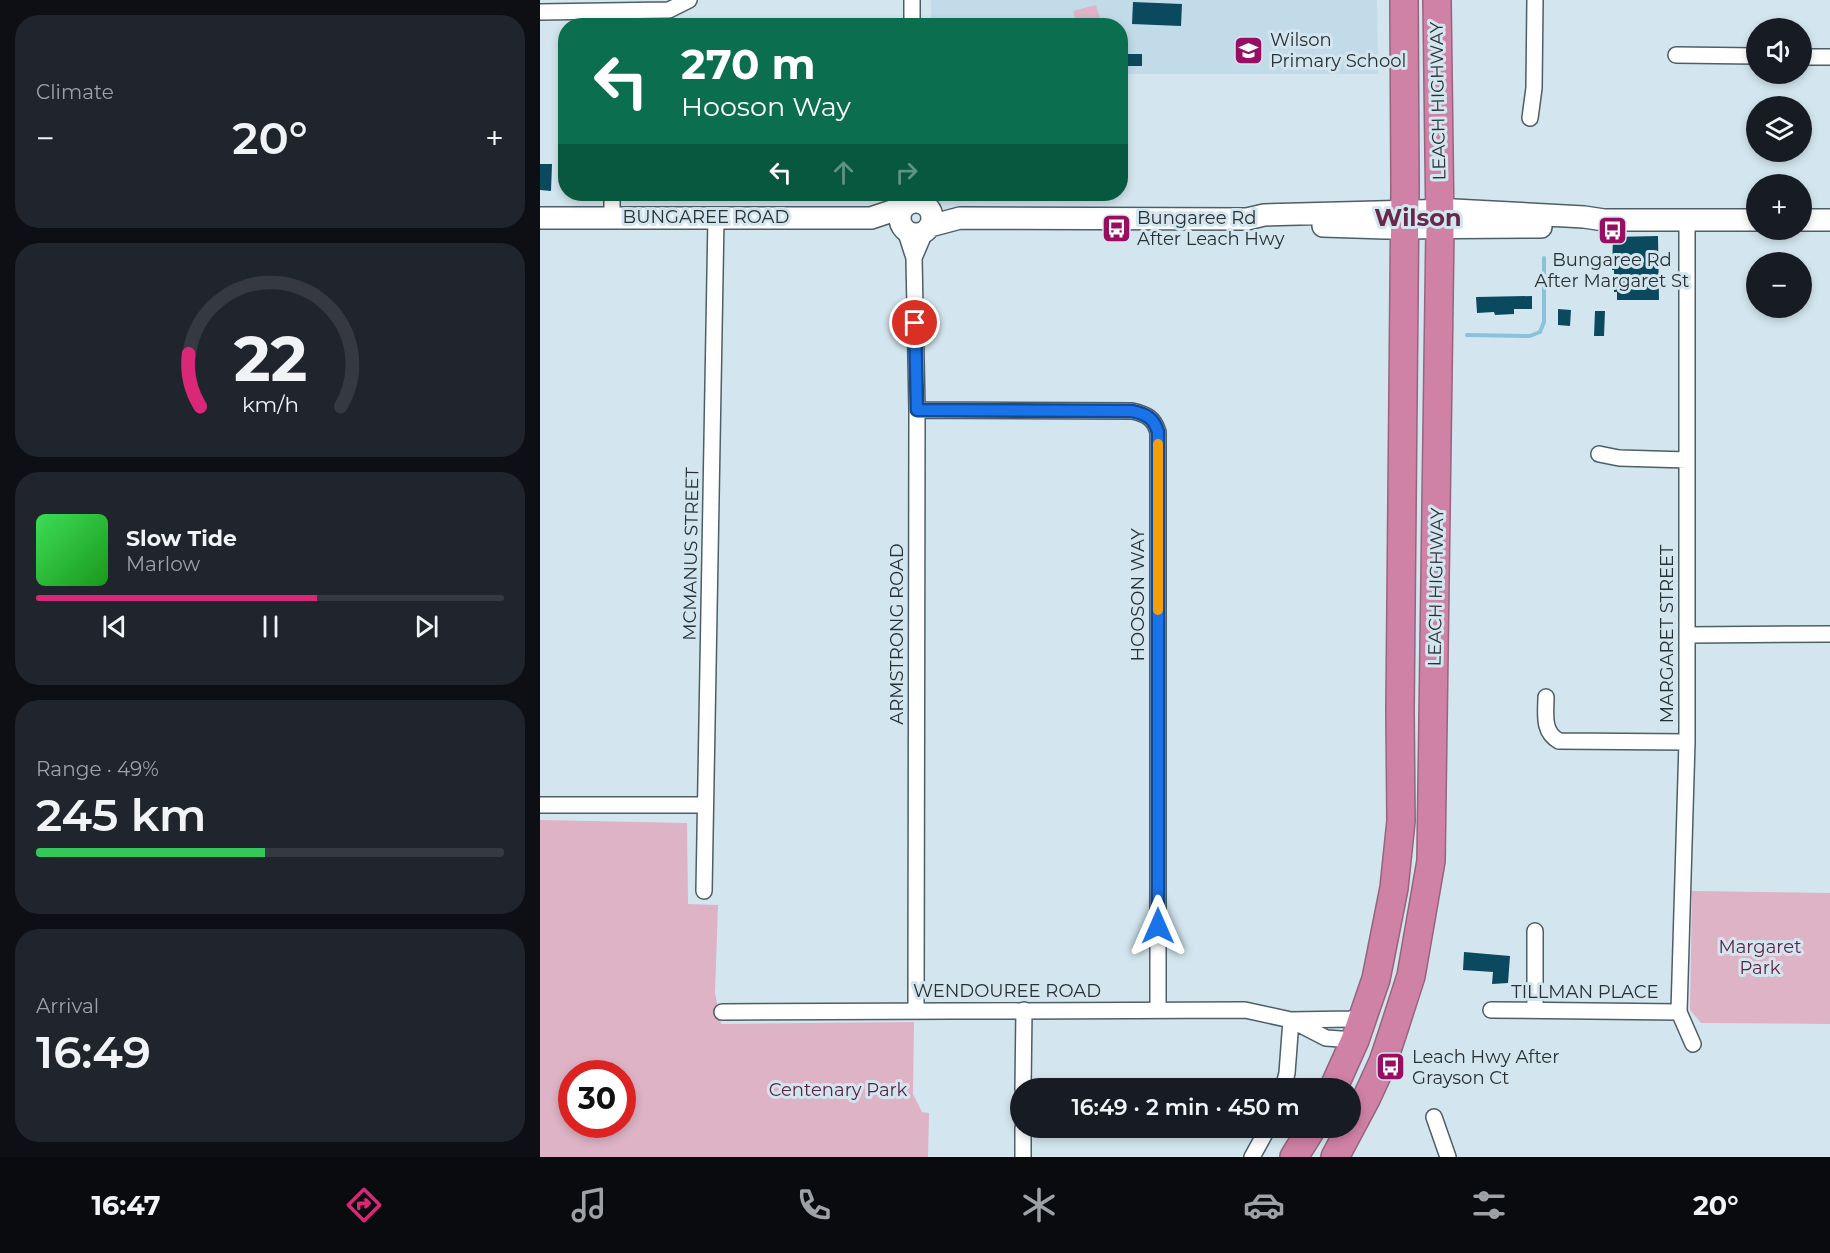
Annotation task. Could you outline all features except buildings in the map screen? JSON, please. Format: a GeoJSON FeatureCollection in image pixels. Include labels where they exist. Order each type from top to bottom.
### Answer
{"type":"FeatureCollection","features":[{"type":"Feature","properties":{"kind":"highway","name":"LEACH HIGHWAY"},"geometry":{"type":"LineString","coordinates":[[1338,1078],[1359,1028],[1376,979],[1394,888],[1401,821],[1405,220],[1404,0]]}},
{"type":"Feature","properties":{"kind":"highway","name":"LEACH HIGHWAY"},"geometry":{"type":"LineString","coordinates":[[1335,1157],[1357,1118],[1383,1062],[1411,976],[1431,861],[1440,219],[1437,0]]}},
{"type":"Feature","properties":{"kind":"highway"},"geometry":{"type":"LineString","coordinates":[[1359,1028],[1372,1032],[1382,1024],[1422,914]]}},
{"type":"Feature","properties":{"kind":"highway"},"geometry":{"type":"LineString","coordinates":[[1294,1157],[1306,1138]]}},
{"type":"Feature","properties":{"kind":"street"},"geometry":{"type":"LineString","coordinates":[[617,18],[669,10],[690,0]]}},
{"type":"Feature","properties":{"kind":"street"},"geometry":{"type":"LineString","coordinates":[[912,0],[912,18]]}},
{"type":"Feature","properties":{"kind":"street"},"geometry":{"type":"LineString","coordinates":[[1530,118],[1534,88],[1534,0]]}},
{"type":"Feature","properties":{"kind":"street"},"geometry":{"type":"LineString","coordinates":[[540,12],[601,18]]}},
{"type":"Feature","properties":{"kind":"street"},"geometry":{"type":"LineString","coordinates":[[1676,55],[1746,56]]}},
{"type":"Feature","properties":{"kind":"street"},"geometry":{"type":"LineString","coordinates":[[1812,57],[1830,57]]}},
{"type":"Feature","properties":{"kind":"street"},"geometry":{"type":"LineString","coordinates":[[612,201],[612,217]]}},
{"type":"Feature","properties":{"kind":"street"},"geometry":{"type":"LineString","coordinates":[[916,213],[960,218],[1247,219],[1264,215],[1440,219],[1586,226],[1604,220],[1746,220]]}},
{"type":"Feature","properties":{"kind":"street","name":"BUNGAREE ROAD"},"geometry":{"type":"LineString","coordinates":[[540,218],[871,218],[916,213]]}},
{"type":"Feature","properties":{"kind":"street","name":"ARMSTRONG ROAD"},"geometry":{"type":"LineString","coordinates":[[916,213],[914,258],[917,410],[916,1011]]}},
{"type":"Feature","properties":{"kind":"street","name":"MCMANUS STREET"},"geometry":{"type":"LineString","coordinates":[[704,891],[716,218]]}},
{"type":"Feature","properties":{"kind":"street","name":"MARGARET STREET"},"geometry":{"type":"LineString","coordinates":[[1687,220],[1687,742],[1679,1012],[1693,1044]]}},
{"type":"Feature","properties":{"kind":"street"},"geometry":{"type":"LineString","coordinates":[[1812,220],[1830,220]]}},
{"type":"Feature","properties":{"kind":"street","name":"HOOSON WAY"},"geometry":{"type":"LineString","coordinates":[[917,410],[1132,411],[1146,415],[1155,424],[1158,432],[1158,1010]]}},
{"type":"Feature","properties":{"kind":"street"},"geometry":{"type":"LineString","coordinates":[[1599,454],[1618,458],[1687,460]]}},
{"type":"Feature","properties":{"kind":"street"},"geometry":{"type":"LineString","coordinates":[[1687,635],[1830,634]]}},
{"type":"Feature","properties":{"kind":"street"},"geometry":{"type":"LineString","coordinates":[[1546,697],[1546,727],[1550,735],[1559,741],[1687,742]]}},
{"type":"Feature","properties":{"kind":"street"},"geometry":{"type":"LineString","coordinates":[[540,805],[705,805]]}},
{"type":"Feature","properties":{"kind":"street"},"geometry":{"type":"LineString","coordinates":[[1535,931],[1535,1010]]}},
{"type":"Feature","properties":{"kind":"street"},"geometry":{"type":"LineString","coordinates":[[1023,1078],[1024,1010]]}},
{"type":"Feature","properties":{"kind":"street","name":"WENDOUREE ROAD"},"geometry":{"type":"LineString","coordinates":[[722,1012],[1245,1010],[1291,1020],[1350,1019],[1359,1028],[1326,1038],[1291,1020]]}},
{"type":"Feature","properties":{"kind":"street","name":"TILLMAN PLACE"},"geometry":{"type":"LineString","coordinates":[[1491,1010],[1679,1012]]}},
{"type":"Feature","properties":{"kind":"street"},"geometry":{"type":"LineString","coordinates":[[1286,1078],[1291,1020]]}},
{"type":"Feature","properties":{"kind":"street"},"geometry":{"type":"LineString","coordinates":[[1434,1118],[1448,1157]]}},
{"type":"Feature","properties":{"kind":"street"},"geometry":{"type":"LineString","coordinates":[[1023,1138],[1023,1157]]}},
{"type":"Feature","properties":{"kind":"street"},"geometry":{"type":"LineString","coordinates":[[1252,1157],[1262,1138]]}},
{"type":"Feature","properties":{"kind":"shaded area","name":"Wilson Primary School"},"geometry":{"type":"Polygon","coordinates":[[[931,0],[1377,0],[1378,74],[1128,74],[1128,18],[931,18],[931,0]]]}},
{"type":"Feature","properties":{"kind":"green space"},"geometry":{"type":"Polygon","coordinates":[[[1096,5],[1100,18],[1075,18],[1073,11],[1096,5]]]}},
{"type":"Feature","properties":{"kind":"green space","name":"Centenary Park"},"geometry":{"type":"Polygon","coordinates":[[[540,820],[687,823],[688,904],[718,905],[715,993],[721,1024],[914,1022],[913,1094],[922,1112],[929,1113],[928,1157],[540,1157],[540,820]]]}},
{"type":"Feature","properties":{"kind":"green space","name":"Margaret Park"},"geometry":{"type":"Polygon","coordinates":[[[1692,891],[1830,893],[1830,1024],[1701,1023],[1690,1010],[1692,891]]]}},
{"type":"Feature","properties":{"kind":"waterway"},"geometry":{"type":"LineString","coordinates":[[1467,335],[1530,336],[1540,332],[1544,322],[1544,258]]}},
{"type":"Feature","properties":{"kind":"slow traffic"},"geometry":{"type":"LineString","coordinates":[[1158,444],[1158,610]]}},
{"type":"Feature","properties":{"kind":"place","name":"Wilson Primary School"},"geometry":{"type":"Point","coordinates":[1249,50]}},
{"type":"Feature","properties":{"kind":"place","name":"Bungaree Rd After Leach Hwy"},"geometry":{"type":"Point","coordinates":[1116,228]}},
{"type":"Feature","properties":{"kind":"place","name":"Bungaree Rd After Margaret St"},"geometry":{"type":"Point","coordinates":[1612,231]}},
{"type":"Feature","properties":{"kind":"place","name":"Leach Hwy After Grayson Ct"},"geometry":{"type":"Point","coordinates":[1391,1067]}},
{"type":"Feature","properties":{"kind":"district","name":"Wilson"},"geometry":{"type":"Point","coordinates":[1418,217]}},
{"type":"Feature","properties":{"kind":"route"},"geometry":{"type":"LineString","coordinates":[[915,323],[917,410],[1132,411],[1146,415],[1155,424],[1158,432],[1158,926]]}}]}
